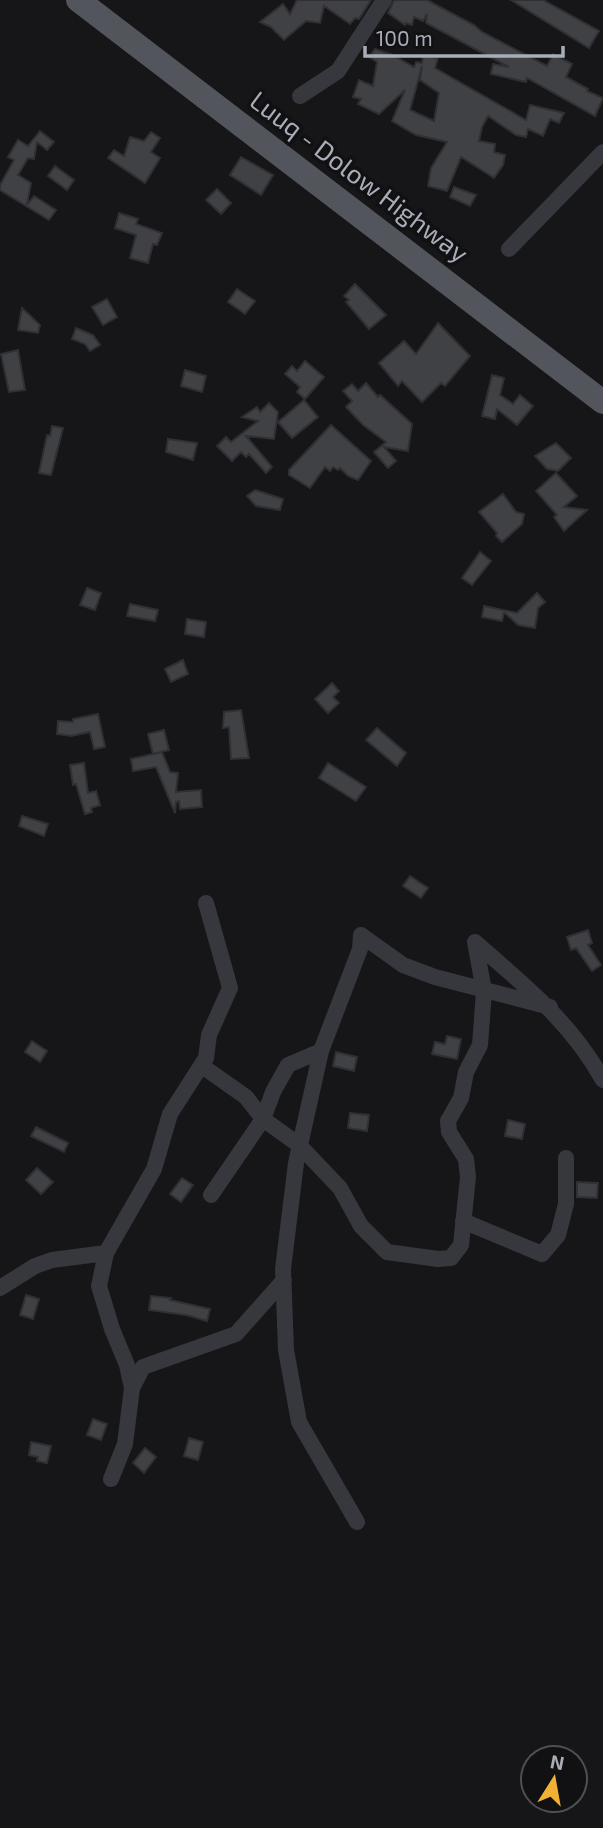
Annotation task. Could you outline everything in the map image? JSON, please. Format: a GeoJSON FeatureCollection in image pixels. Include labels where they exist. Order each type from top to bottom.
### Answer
{"type":"FeatureCollection","features":[{"type":"Feature","properties":{"kind":"main road","name":"Luuq - Dolow Highway"},"geometry":{"type":"LineString","coordinates":[[78,0],[603,402]]}},
{"type":"Feature","properties":{"kind":"street"},"geometry":{"type":"LineString","coordinates":[[300,96],[338,71],[384,0]]}},
{"type":"Feature","properties":{"kind":"street"},"geometry":{"type":"LineString","coordinates":[[509,249],[603,152]]}},
{"type":"Feature","properties":{"kind":"street"},"geometry":{"type":"LineString","coordinates":[[111,1479],[125,1444],[132,1388],[127,1364],[111,1329],[99,1286],[106,1253],[154,1169],[170,1114],[206,1058],[209,1035],[230,988],[206,903]]}},
{"type":"Feature","properties":{"kind":"street"},"geometry":{"type":"LineString","coordinates":[[357,1522],[299,1422],[286,1350],[284,1280],[299,1145],[321,1051],[360,949],[361,935],[403,965],[484,991],[550,1007]]}},
{"type":"Feature","properties":{"kind":"street"},"geometry":{"type":"LineString","coordinates":[[202,1066],[246,1097],[263,1119],[299,1145],[340,1188],[361,1226],[387,1252],[438,1259],[451,1258],[461,1245],[468,1177],[466,1159],[449,1132],[448,1121],[461,1098],[466,1072],[481,1045],[484,991],[475,942],[550,1007],[589,1054],[603,1080]]}},
{"type":"Feature","properties":{"kind":"street"},"geometry":{"type":"LineString","coordinates":[[211,1195],[263,1119],[273,1092],[288,1065],[321,1051]]}},
{"type":"Feature","properties":{"kind":"street"},"geometry":{"type":"LineString","coordinates":[[463,1221],[542,1254],[558,1235],[564,1214],[566,1158]]}},
{"type":"Feature","properties":{"kind":"street"},"geometry":{"type":"LineString","coordinates":[[0,1288],[51,1259],[106,1253]]}},
{"type":"Feature","properties":{"kind":"street"},"geometry":{"type":"LineString","coordinates":[[132,1388],[144,1367],[236,1334],[284,1280]]}},
{"type":"Feature","properties":{"kind":"building"},"geometry":{"type":"Polygon","coordinates":[[[297,0],[371,0],[359,19],[355,18],[350,24],[324,6],[320,23],[306,21],[284,40],[271,27],[260,22],[283,4],[290,14],[297,0]]]}},
{"type":"Feature","properties":{"kind":"building"},"geometry":{"type":"Polygon","coordinates":[[[394,0],[427,0],[547,66],[553,54],[572,64],[566,77],[603,98],[595,116],[527,78],[526,82],[491,74],[493,64],[509,67],[426,23],[427,14],[423,21],[414,17],[412,25],[405,25],[388,13],[394,0]]]}},
{"type":"Feature","properties":{"kind":"building"},"geometry":{"type":"Polygon","coordinates":[[[511,0],[543,0],[599,31],[589,48],[511,0]]]}},
{"type":"Feature","properties":{"kind":"building"},"geometry":{"type":"Polygon","coordinates":[[[375,49],[399,57],[414,67],[416,62],[422,63],[423,56],[438,58],[435,68],[526,120],[530,105],[564,113],[559,123],[550,119],[543,136],[528,129],[526,137],[516,135],[488,116],[479,141],[495,144],[494,152],[505,155],[503,165],[494,178],[461,157],[447,191],[428,186],[431,168],[447,142],[416,135],[392,121],[405,90],[379,114],[358,104],[361,99],[353,97],[359,80],[373,86],[377,62],[369,57],[375,49]],[[422,66],[410,110],[434,121],[439,93],[420,80],[422,66]]]}},
{"type":"Feature","properties":{"kind":"building"},"geometry":{"type":"Polygon","coordinates":[[[40,131],[54,142],[47,150],[37,142],[34,159],[28,158],[18,175],[31,183],[27,205],[34,196],[56,210],[49,220],[0,190],[0,185],[14,160],[8,157],[18,140],[28,146],[40,131]]]}},
{"type":"Feature","properties":{"kind":"building"},"geometry":{"type":"Polygon","coordinates":[[[151,132],[160,138],[151,152],[160,158],[145,183],[108,158],[114,150],[124,156],[130,137],[144,141],[151,132]]]}},
{"type":"Feature","properties":{"kind":"building"},"geometry":{"type":"Polygon","coordinates":[[[241,157],[273,175],[261,195],[230,175],[241,157]]]}},
{"type":"Feature","properties":{"kind":"building"},"geometry":{"type":"Polygon","coordinates":[[[55,166],[74,180],[67,190],[48,176],[55,166]]]}},
{"type":"Feature","properties":{"kind":"building"},"geometry":{"type":"Polygon","coordinates":[[[454,187],[476,195],[470,206],[450,197],[454,187]]]}},
{"type":"Feature","properties":{"kind":"building"},"geometry":{"type":"Polygon","coordinates":[[[217,189],[231,203],[221,214],[206,200],[217,189]]]}},
{"type":"Feature","properties":{"kind":"building"},"geometry":{"type":"Polygon","coordinates":[[[119,213],[138,219],[136,224],[162,233],[157,245],[153,244],[148,263],[130,258],[136,235],[115,228],[119,213]]]}},
{"type":"Feature","properties":{"kind":"building"},"geometry":{"type":"Polygon","coordinates":[[[355,284],[386,315],[369,329],[344,296],[355,284]]]}},
{"type":"Feature","properties":{"kind":"building"},"geometry":{"type":"Polygon","coordinates":[[[237,289],[255,301],[245,314],[228,302],[237,289]]]}},
{"type":"Feature","properties":{"kind":"building"},"geometry":{"type":"Polygon","coordinates":[[[107,299],[117,317],[103,325],[92,307],[107,299]]]}},
{"type":"Feature","properties":{"kind":"building"},"geometry":{"type":"Polygon","coordinates":[[[22,308],[40,325],[38,333],[18,330],[22,308]]]}},
{"type":"Feature","properties":{"kind":"building"},"geometry":{"type":"Polygon","coordinates":[[[438,323],[470,356],[445,386],[441,383],[422,402],[402,381],[398,386],[379,363],[404,341],[416,354],[438,323]]]}},
{"type":"Feature","properties":{"kind":"building"},"geometry":{"type":"Polygon","coordinates":[[[76,328],[93,335],[100,345],[90,351],[85,344],[72,339],[76,328]]]}},
{"type":"Feature","properties":{"kind":"building"},"geometry":{"type":"Polygon","coordinates":[[[18,350],[25,390],[9,392],[1,354],[18,350]]]}},
{"type":"Feature","properties":{"kind":"building"},"geometry":{"type":"Polygon","coordinates":[[[305,361],[324,377],[305,399],[297,392],[300,387],[285,374],[292,366],[297,371],[305,361]]]}},
{"type":"Feature","properties":{"kind":"building"},"geometry":{"type":"Polygon","coordinates":[[[185,370],[206,376],[202,392],[181,386],[185,370]]]}},
{"type":"Feature","properties":{"kind":"building"},"geometry":{"type":"Polygon","coordinates":[[[492,375],[504,378],[500,395],[513,404],[520,395],[533,406],[517,425],[497,409],[495,419],[482,416],[492,375]]]}},
{"type":"Feature","properties":{"kind":"building"},"geometry":{"type":"Polygon","coordinates":[[[366,383],[378,397],[380,395],[412,424],[408,451],[384,447],[396,461],[388,468],[374,452],[386,442],[363,425],[346,407],[352,401],[343,391],[352,384],[358,391],[366,383]]]}},
{"type":"Feature","properties":{"kind":"building"},"geometry":{"type":"Polygon","coordinates":[[[304,400],[318,417],[292,438],[278,422],[304,400]]]}},
{"type":"Feature","properties":{"kind":"building"},"geometry":{"type":"Polygon","coordinates":[[[269,403],[278,412],[274,439],[246,436],[272,467],[266,473],[249,454],[246,457],[241,452],[232,461],[217,446],[226,437],[231,442],[258,421],[242,417],[257,407],[260,412],[269,403]]]}},
{"type":"Feature","properties":{"kind":"building"},"geometry":{"type":"Polygon","coordinates":[[[331,425],[371,461],[358,480],[348,476],[340,468],[338,470],[333,467],[330,471],[325,467],[310,488],[289,475],[289,470],[331,425]]]}},
{"type":"Feature","properties":{"kind":"building"},"geometry":{"type":"Polygon","coordinates":[[[52,426],[63,428],[51,475],[39,473],[47,435],[50,436],[52,426]]]}},
{"type":"Feature","properties":{"kind":"building"},"geometry":{"type":"Polygon","coordinates":[[[168,439],[197,443],[193,460],[166,452],[168,439]]]}},
{"type":"Feature","properties":{"kind":"building"},"geometry":{"type":"Polygon","coordinates":[[[556,443],[571,458],[558,471],[547,469],[535,456],[556,443]]]}},
{"type":"Feature","properties":{"kind":"building"},"geometry":{"type":"Polygon","coordinates":[[[556,473],[577,496],[564,507],[587,510],[564,531],[554,517],[557,515],[536,491],[556,473]]]}},
{"type":"Feature","properties":{"kind":"building"},"geometry":{"type":"Polygon","coordinates":[[[255,490],[283,499],[280,510],[256,506],[247,496],[255,490]]]}},
{"type":"Feature","properties":{"kind":"building"},"geometry":{"type":"Polygon","coordinates":[[[503,494],[516,512],[524,514],[522,524],[502,542],[479,512],[503,494]]]}},
{"type":"Feature","properties":{"kind":"building"},"geometry":{"type":"Polygon","coordinates":[[[480,552],[491,561],[472,585],[462,578],[480,552]]]}},
{"type":"Feature","properties":{"kind":"building"},"geometry":{"type":"Polygon","coordinates":[[[87,588],[101,593],[95,610],[80,605],[87,588]]]}},
{"type":"Feature","properties":{"kind":"building"},"geometry":{"type":"Polygon","coordinates":[[[537,593],[545,602],[538,608],[535,628],[518,625],[504,612],[502,621],[482,617],[484,606],[517,613],[537,593]]]}},
{"type":"Feature","properties":{"kind":"building"},"geometry":{"type":"Polygon","coordinates":[[[130,604],[158,610],[155,621],[127,616],[130,604]]]}},
{"type":"Feature","properties":{"kind":"building"},"geometry":{"type":"Polygon","coordinates":[[[187,619],[206,622],[204,637],[185,634],[187,619]]]}},
{"type":"Feature","properties":{"kind":"building"},"geometry":{"type":"Polygon","coordinates":[[[183,660],[188,674],[171,682],[165,669],[183,660]]]}},
{"type":"Feature","properties":{"kind":"building"},"geometry":{"type":"Polygon","coordinates":[[[332,683],[339,691],[333,697],[339,703],[328,713],[315,699],[332,683]]]}},
{"type":"Feature","properties":{"kind":"building"},"geometry":{"type":"Polygon","coordinates":[[[241,710],[249,758],[231,759],[229,727],[223,728],[224,712],[241,710]]]}},
{"type":"Feature","properties":{"kind":"building"},"geometry":{"type":"Polygon","coordinates":[[[98,714],[105,747],[94,749],[90,732],[71,736],[57,734],[58,721],[73,722],[73,719],[98,714]]]}},
{"type":"Feature","properties":{"kind":"building"},"geometry":{"type":"Polygon","coordinates":[[[377,728],[406,753],[397,766],[366,740],[377,728]]]}},
{"type":"Feature","properties":{"kind":"building"},"geometry":{"type":"Polygon","coordinates":[[[164,730],[169,750],[153,754],[148,734],[164,730]]]}},
{"type":"Feature","properties":{"kind":"building"},"geometry":{"type":"Polygon","coordinates":[[[162,752],[170,772],[178,773],[176,792],[201,790],[202,807],[180,809],[179,801],[176,802],[175,813],[156,767],[133,771],[131,759],[162,752]]]}},
{"type":"Feature","properties":{"kind":"building"},"geometry":{"type":"Polygon","coordinates":[[[84,763],[88,793],[96,791],[100,805],[85,814],[76,784],[73,785],[70,765],[84,763]]]}},
{"type":"Feature","properties":{"kind":"building"},"geometry":{"type":"Polygon","coordinates":[[[328,763],[366,787],[356,801],[319,778],[328,763]]]}},
{"type":"Feature","properties":{"kind":"building"},"geometry":{"type":"Polygon","coordinates":[[[22,816],[48,824],[44,836],[19,826],[22,816]]]}},
{"type":"Feature","properties":{"kind":"building"},"geometry":{"type":"Polygon","coordinates":[[[410,876],[428,888],[421,898],[403,886],[410,876]]]}},
{"type":"Feature","properties":{"kind":"building"},"geometry":{"type":"Polygon","coordinates":[[[588,930],[592,943],[588,945],[601,965],[592,971],[576,948],[571,950],[567,937],[588,930]]]}},
{"type":"Feature","properties":{"kind":"building"},"geometry":{"type":"Polygon","coordinates":[[[447,1036],[461,1039],[457,1059],[432,1054],[435,1042],[445,1044],[447,1036]]]}},
{"type":"Feature","properties":{"kind":"building"},"geometry":{"type":"Polygon","coordinates":[[[32,1041],[47,1051],[40,1062],[25,1052],[32,1041]]]}},
{"type":"Feature","properties":{"kind":"building"},"geometry":{"type":"Polygon","coordinates":[[[336,1052],[357,1057],[354,1071],[333,1066],[336,1052]]]}},
{"type":"Feature","properties":{"kind":"building"},"geometry":{"type":"Polygon","coordinates":[[[350,1113],[369,1115],[367,1131],[348,1128],[350,1113]]]}},
{"type":"Feature","properties":{"kind":"building"},"geometry":{"type":"Polygon","coordinates":[[[508,1120],[525,1124],[522,1139],[505,1136],[508,1120]]]}},
{"type":"Feature","properties":{"kind":"building"},"geometry":{"type":"Polygon","coordinates":[[[36,1127],[68,1143],[64,1152],[31,1136],[36,1127]]]}},
{"type":"Feature","properties":{"kind":"building"},"geometry":{"type":"Polygon","coordinates":[[[37,1168],[53,1182],[41,1194],[26,1180],[37,1168]]]}},
{"type":"Feature","properties":{"kind":"building"},"geometry":{"type":"Polygon","coordinates":[[[182,1178],[193,1185],[181,1202],[170,1194],[182,1178]]]}},
{"type":"Feature","properties":{"kind":"building"},"geometry":{"type":"Polygon","coordinates":[[[577,1182],[598,1183],[597,1198],[577,1197],[577,1182]]]}},
{"type":"Feature","properties":{"kind":"building"},"geometry":{"type":"Polygon","coordinates":[[[26,1295],[39,1299],[33,1319],[20,1315],[26,1295]]]}},
{"type":"Feature","properties":{"kind":"building"},"geometry":{"type":"Polygon","coordinates":[[[151,1296],[171,1298],[170,1300],[210,1309],[207,1321],[149,1310],[151,1296]]]}},
{"type":"Feature","properties":{"kind":"building"},"geometry":{"type":"Polygon","coordinates":[[[93,1419],[107,1424],[101,1440],[87,1435],[93,1419]]]}},
{"type":"Feature","properties":{"kind":"building"},"geometry":{"type":"Polygon","coordinates":[[[189,1438],[203,1442],[198,1460],[184,1456],[189,1438]]]}},
{"type":"Feature","properties":{"kind":"building"},"geometry":{"type":"Polygon","coordinates":[[[31,1442],[51,1446],[47,1463],[37,1461],[38,1457],[29,1455],[31,1442]]]}},
{"type":"Feature","properties":{"kind":"building"},"geometry":{"type":"Polygon","coordinates":[[[145,1448],[156,1457],[144,1473],[133,1463],[145,1448]]]}}]}
